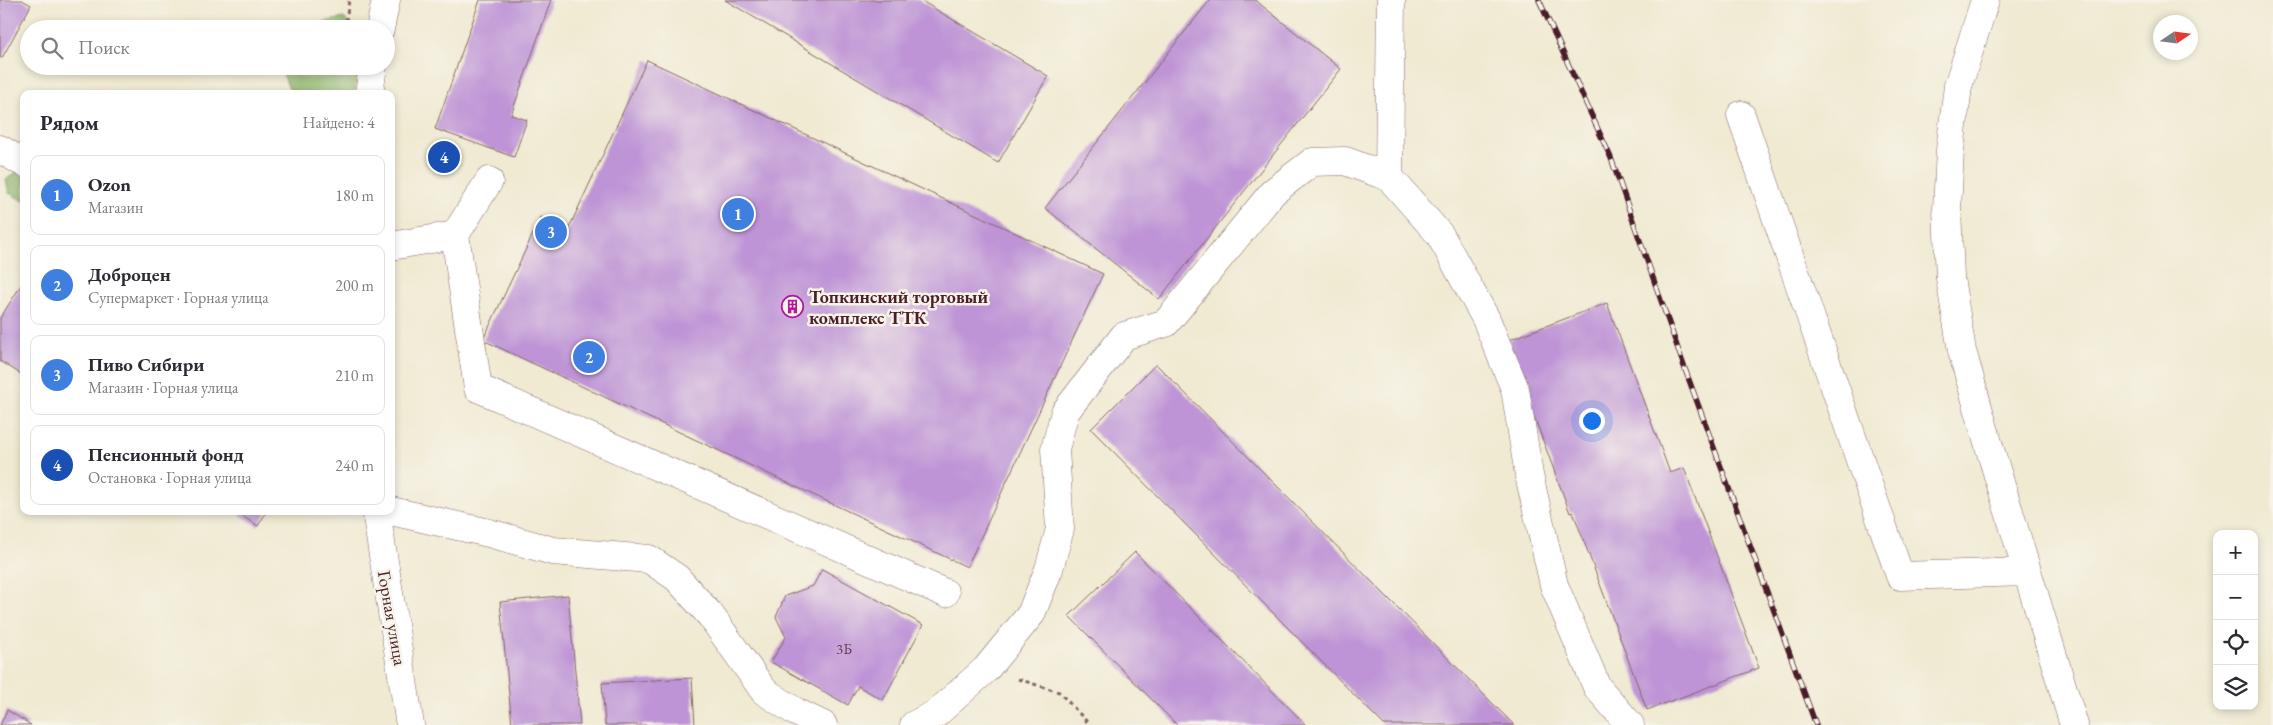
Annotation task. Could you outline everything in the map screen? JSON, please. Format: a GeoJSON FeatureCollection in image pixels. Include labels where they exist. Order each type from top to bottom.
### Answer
{"type":"FeatureCollection","features":[{"type":"Feature","properties":{"kind":"street"},"geometry":{"type":"LineString","coordinates":[[382,20],[386,0]]}},
{"type":"Feature","properties":{"kind":"street"},"geometry":{"type":"LineString","coordinates":[[1389,177],[1391,0]]}},
{"type":"Feature","properties":{"kind":"street"},"geometry":{"type":"LineString","coordinates":[[1985,0],[1958,86],[1950,150],[1947,208],[1950,278],[1962,351],[2074,725]]}},
{"type":"Feature","properties":{"kind":"street"},"geometry":{"type":"LineString","coordinates":[[369,90],[371,75]]}},
{"type":"Feature","properties":{"kind":"street"},"geometry":{"type":"LineString","coordinates":[[1741,115],[1900,576],[2027,572]]}},
{"type":"Feature","properties":{"kind":"street"},"geometry":{"type":"LineString","coordinates":[[0,149],[20,161]]}},
{"type":"Feature","properties":{"kind":"street"},"geometry":{"type":"LineString","coordinates":[[914,725],[937,713],[986,669],[1031,614],[1049,569],[1060,528],[1055,449],[1065,412],[1124,336],[1166,323],[1273,192],[1312,162],[1345,161],[1389,177],[1440,235],[1486,319],[1515,390],[1529,475],[1554,585],[1597,687],[1630,725]]}},
{"type":"Feature","properties":{"kind":"street"},"geometry":{"type":"LineString","coordinates":[[489,181],[454,235],[478,388],[945,593]]}},
{"type":"Feature","properties":{"kind":"street"},"geometry":{"type":"LineString","coordinates":[[395,245],[454,235]]}},
{"type":"Feature","properties":{"kind":"street"},"geometry":{"type":"LineString","coordinates":[[395,512],[489,533],[553,551],[649,560],[677,578],[710,616],[764,690],[796,712],[822,725]]}},
{"type":"Feature","properties":{"kind":"street","name":"Горная улица"},"geometry":{"type":"LineString","coordinates":[[377,515],[410,725]]}},
{"type":"Feature","properties":{"kind":"path"},"geometry":{"type":"LineString","coordinates":[[346,20],[349,0]]}},
{"type":"Feature","properties":{"kind":"path"},"geometry":{"type":"LineString","coordinates":[[986,669],[1059,692],[1090,725]]}},
{"type":"Feature","properties":{"kind":"green space"},"geometry":{"type":"Polygon","coordinates":[[[284,75],[359,75],[355,90],[289,90],[284,75]]]}},
{"type":"Feature","properties":{"kind":"green space"},"geometry":{"type":"Polygon","coordinates":[[[20,171],[20,199],[9,193],[6,180],[20,171]]]}},
{"type":"Feature","properties":{"kind":"building"},"geometry":{"type":"Polygon","coordinates":[[[0,0],[22,0],[31,5],[23,20],[20,20],[20,25],[2,58],[0,57],[0,0]]]}},
{"type":"Feature","properties":{"kind":"building"},"geometry":{"type":"Polygon","coordinates":[[[480,0],[551,0],[511,115],[527,120],[514,157],[435,129],[480,0]]]}},
{"type":"Feature","properties":{"kind":"building"},"geometry":{"type":"Polygon","coordinates":[[[725,0],[920,0],[1048,76],[998,163],[725,0]]]}},
{"type":"Feature","properties":{"kind":"building"},"geometry":{"type":"Polygon","coordinates":[[[1210,0],[1255,0],[1341,69],[1159,299],[1045,208],[1210,0]]]}},
{"type":"Feature","properties":{"kind":"building","name":"Топкинский торговый комплекс ТТК"},"geometry":{"type":"Polygon","coordinates":[[[647,60],[1103,274],[967,567],[483,340],[541,217],[568,230],[647,60]]]}},
{"type":"Feature","properties":{"kind":"building"},"geometry":{"type":"Polygon","coordinates":[[[20,287],[20,374],[0,361],[0,318],[20,287]]]}},
{"type":"Feature","properties":{"kind":"building"},"geometry":{"type":"Polygon","coordinates":[[[1607,303],[1670,473],[1684,468],[1759,668],[1647,710],[1573,512],[1570,513],[1506,341],[1607,303]]]}},
{"type":"Feature","properties":{"kind":"building"},"geometry":{"type":"Polygon","coordinates":[[[1156,364],[1514,725],[1384,725],[1091,429],[1156,364]]]}},
{"type":"Feature","properties":{"kind":"building"},"geometry":{"type":"Polygon","coordinates":[[[240,515],[265,515],[258,526],[240,515]]]}},
{"type":"Feature","properties":{"kind":"building"},"geometry":{"type":"Polygon","coordinates":[[[1135,552],[1306,725],[1177,725],[1069,616],[1135,552]]]}},
{"type":"Feature","properties":{"kind":"building"},"geometry":{"type":"Polygon","coordinates":[[[822,569],[923,625],[883,700],[858,686],[848,705],[771,662],[786,637],[776,617],[785,596],[813,586],[822,569]]]}},
{"type":"Feature","properties":{"kind":"building"},"geometry":{"type":"Polygon","coordinates":[[[568,595],[580,725],[512,725],[500,602],[568,595]]]}},
{"type":"Feature","properties":{"kind":"building"},"geometry":{"type":"Polygon","coordinates":[[[692,678],[695,725],[605,725],[602,683],[692,678]]]}},
{"type":"Feature","properties":{"kind":"building"},"geometry":{"type":"Polygon","coordinates":[[[7,710],[31,725],[0,725],[7,710]]]}},
{"type":"Feature","properties":{"kind":"railway"},"geometry":{"type":"LineString","coordinates":[[1539,0],[1611,158],[1685,369],[1816,725]]}},
{"type":"Feature","properties":{"kind":"place","name":"Пенсионный фонд"},"geometry":{"type":"Point","coordinates":[444,157]}},
{"type":"Feature","properties":{"kind":"place","name":"Ozon"},"geometry":{"type":"Point","coordinates":[738,214]}},
{"type":"Feature","properties":{"kind":"place","name":"Пиво Сибири"},"geometry":{"type":"Point","coordinates":[551,232]}},
{"type":"Feature","properties":{"kind":"place","name":"Топкинский торговый комплекс ТТК"},"geometry":{"type":"Point","coordinates":[793,307]}},
{"type":"Feature","properties":{"kind":"place","name":"Доброцен"},"geometry":{"type":"Point","coordinates":[589,357]}}]}
